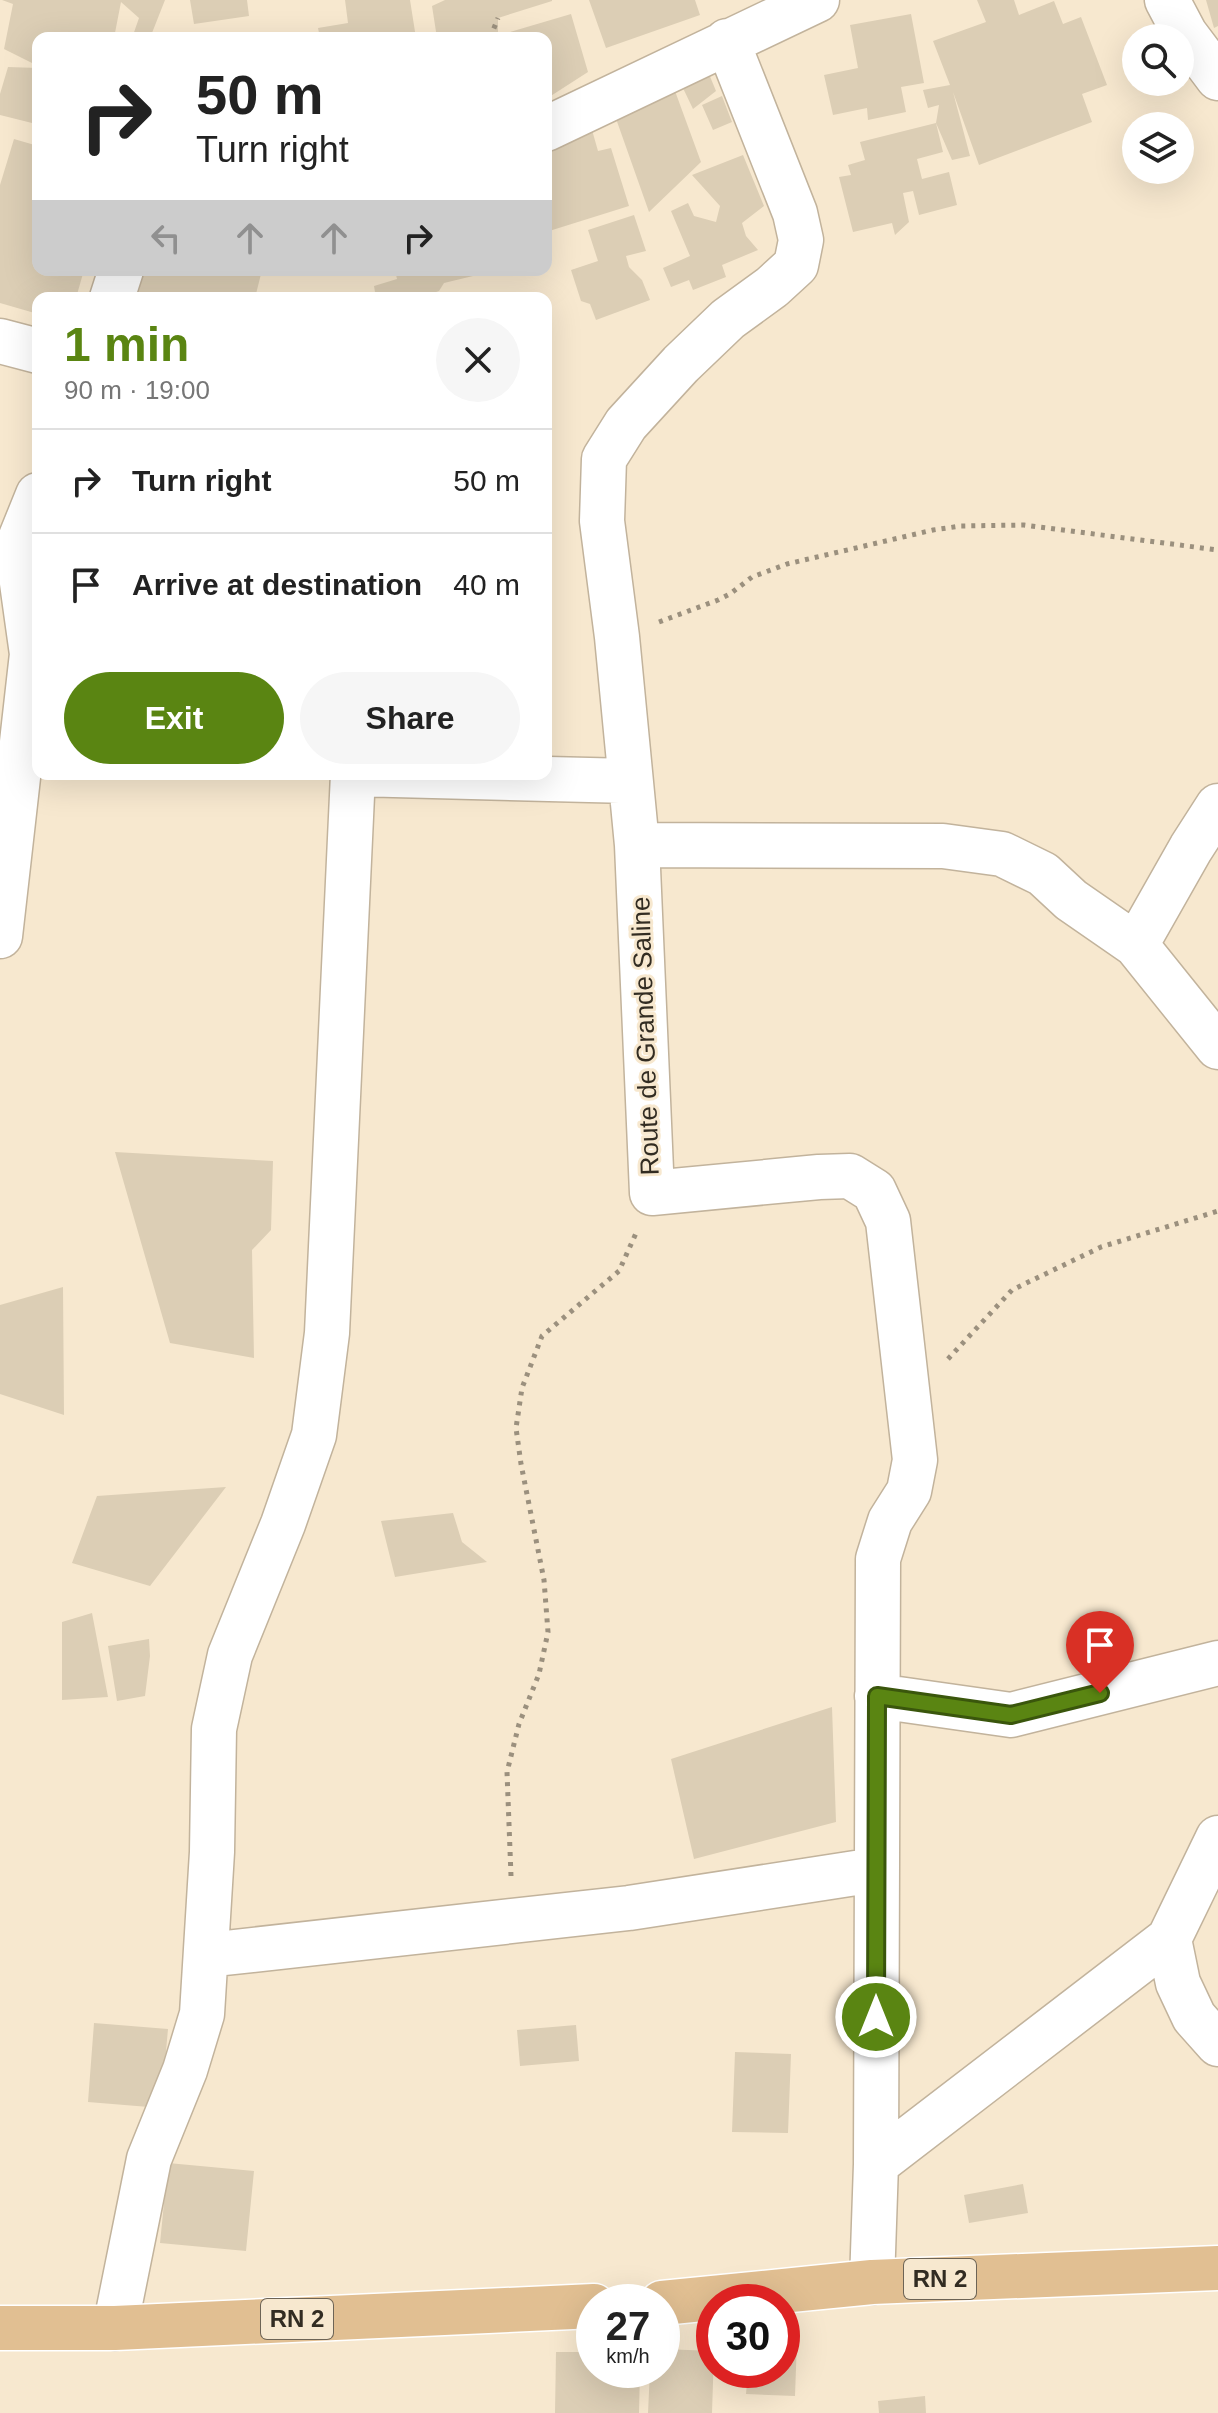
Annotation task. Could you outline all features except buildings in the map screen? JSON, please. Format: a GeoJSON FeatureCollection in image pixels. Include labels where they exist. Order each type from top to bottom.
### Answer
{"type":"FeatureCollection","features":[{"type":"Feature","properties":{"kind":"main road","name":"RN 2"},"geometry":{"type":"LineString","coordinates":[[680,2301],[872,2282],[1218,2268]]}},
{"type":"Feature","properties":{"kind":"main road","name":"RN 2"},"geometry":{"type":"LineString","coordinates":[[0,2328],[115,2328],[576,2307]]}},
{"type":"Feature","properties":{"kind":"street"},"geometry":{"type":"LineString","coordinates":[[552,126],[817,0]]}},
{"type":"Feature","properties":{"kind":"street"},"geometry":{"type":"LineString","coordinates":[[1167,0],[1185,34],[1218,78]]}},
{"type":"Feature","properties":{"kind":"street","name":"Route de Grande Saline"},"geometry":{"type":"LineString","coordinates":[[727,41],[795,213],[801,240],[796,265],[728,319],[626,424],[604,459],[602,521],[617,637],[637,845],[652,1193],[850,1176],[874,1191],[888,1221],[915,1460],[909,1491],[890,1521],[878,1559],[876,2164],[872,2282]]}},
{"type":"Feature","properties":{"kind":"street"},"geometry":{"type":"LineString","coordinates":[[0,341],[32,349]]}},
{"type":"Feature","properties":{"kind":"street"},"geometry":{"type":"LineString","coordinates":[[0,936],[32,654],[17,547],[32,510]]}},
{"type":"Feature","properties":{"kind":"street"},"geometry":{"type":"LineString","coordinates":[[552,779],[630,781]]}},
{"type":"Feature","properties":{"kind":"street"},"geometry":{"type":"LineString","coordinates":[[115,2328],[149,2159],[185,2070],[202,2014],[212,1852],[214,1729],[230,1655],[283,1524],[314,1435],[327,1333],[354,780]]}},
{"type":"Feature","properties":{"kind":"street"},"geometry":{"type":"LineString","coordinates":[[1136,945],[1218,806]]}},
{"type":"Feature","properties":{"kind":"street"},"geometry":{"type":"LineString","coordinates":[[637,845],[943,846],[1002,854],[1043,874],[1071,900],[1136,945],[1218,1047]]}},
{"type":"Feature","properties":{"kind":"street"},"geometry":{"type":"LineString","coordinates":[[877,1696],[1011,1715],[1218,1663]]}},
{"type":"Feature","properties":{"kind":"street"},"geometry":{"type":"LineString","coordinates":[[876,2164],[1169,1939],[1218,1838]]}},
{"type":"Feature","properties":{"kind":"street"},"geometry":{"type":"LineString","coordinates":[[207,1955],[629,1908],[875,1870]]}},
{"type":"Feature","properties":{"kind":"street"},"geometry":{"type":"LineString","coordinates":[[1169,1939],[1178,1983],[1194,2017],[1218,2044]]}},
{"type":"Feature","properties":{"kind":"path"},"geometry":{"type":"LineString","coordinates":[[492,32],[498,18]]}},
{"type":"Feature","properties":{"kind":"path"},"geometry":{"type":"LineString","coordinates":[[617,637],[718,600],[752,577],[777,567],[855,547],[961,526],[1024,525],[1218,550]]}},
{"type":"Feature","properties":{"kind":"path"},"geometry":{"type":"LineString","coordinates":[[512,1921],[507,1772],[519,1724],[539,1674],[548,1632],[544,1580],[516,1428],[522,1388],[542,1336],[619,1271],[652,1193]]}},
{"type":"Feature","properties":{"kind":"path"},"geometry":{"type":"LineString","coordinates":[[909,1401],[1012,1290],[1101,1247],[1218,1211]]}},
{"type":"Feature","properties":{"kind":"route"},"geometry":{"type":"LineString","coordinates":[[876,2017],[877,1696],[1011,1715],[1100,1693]]}}]}
